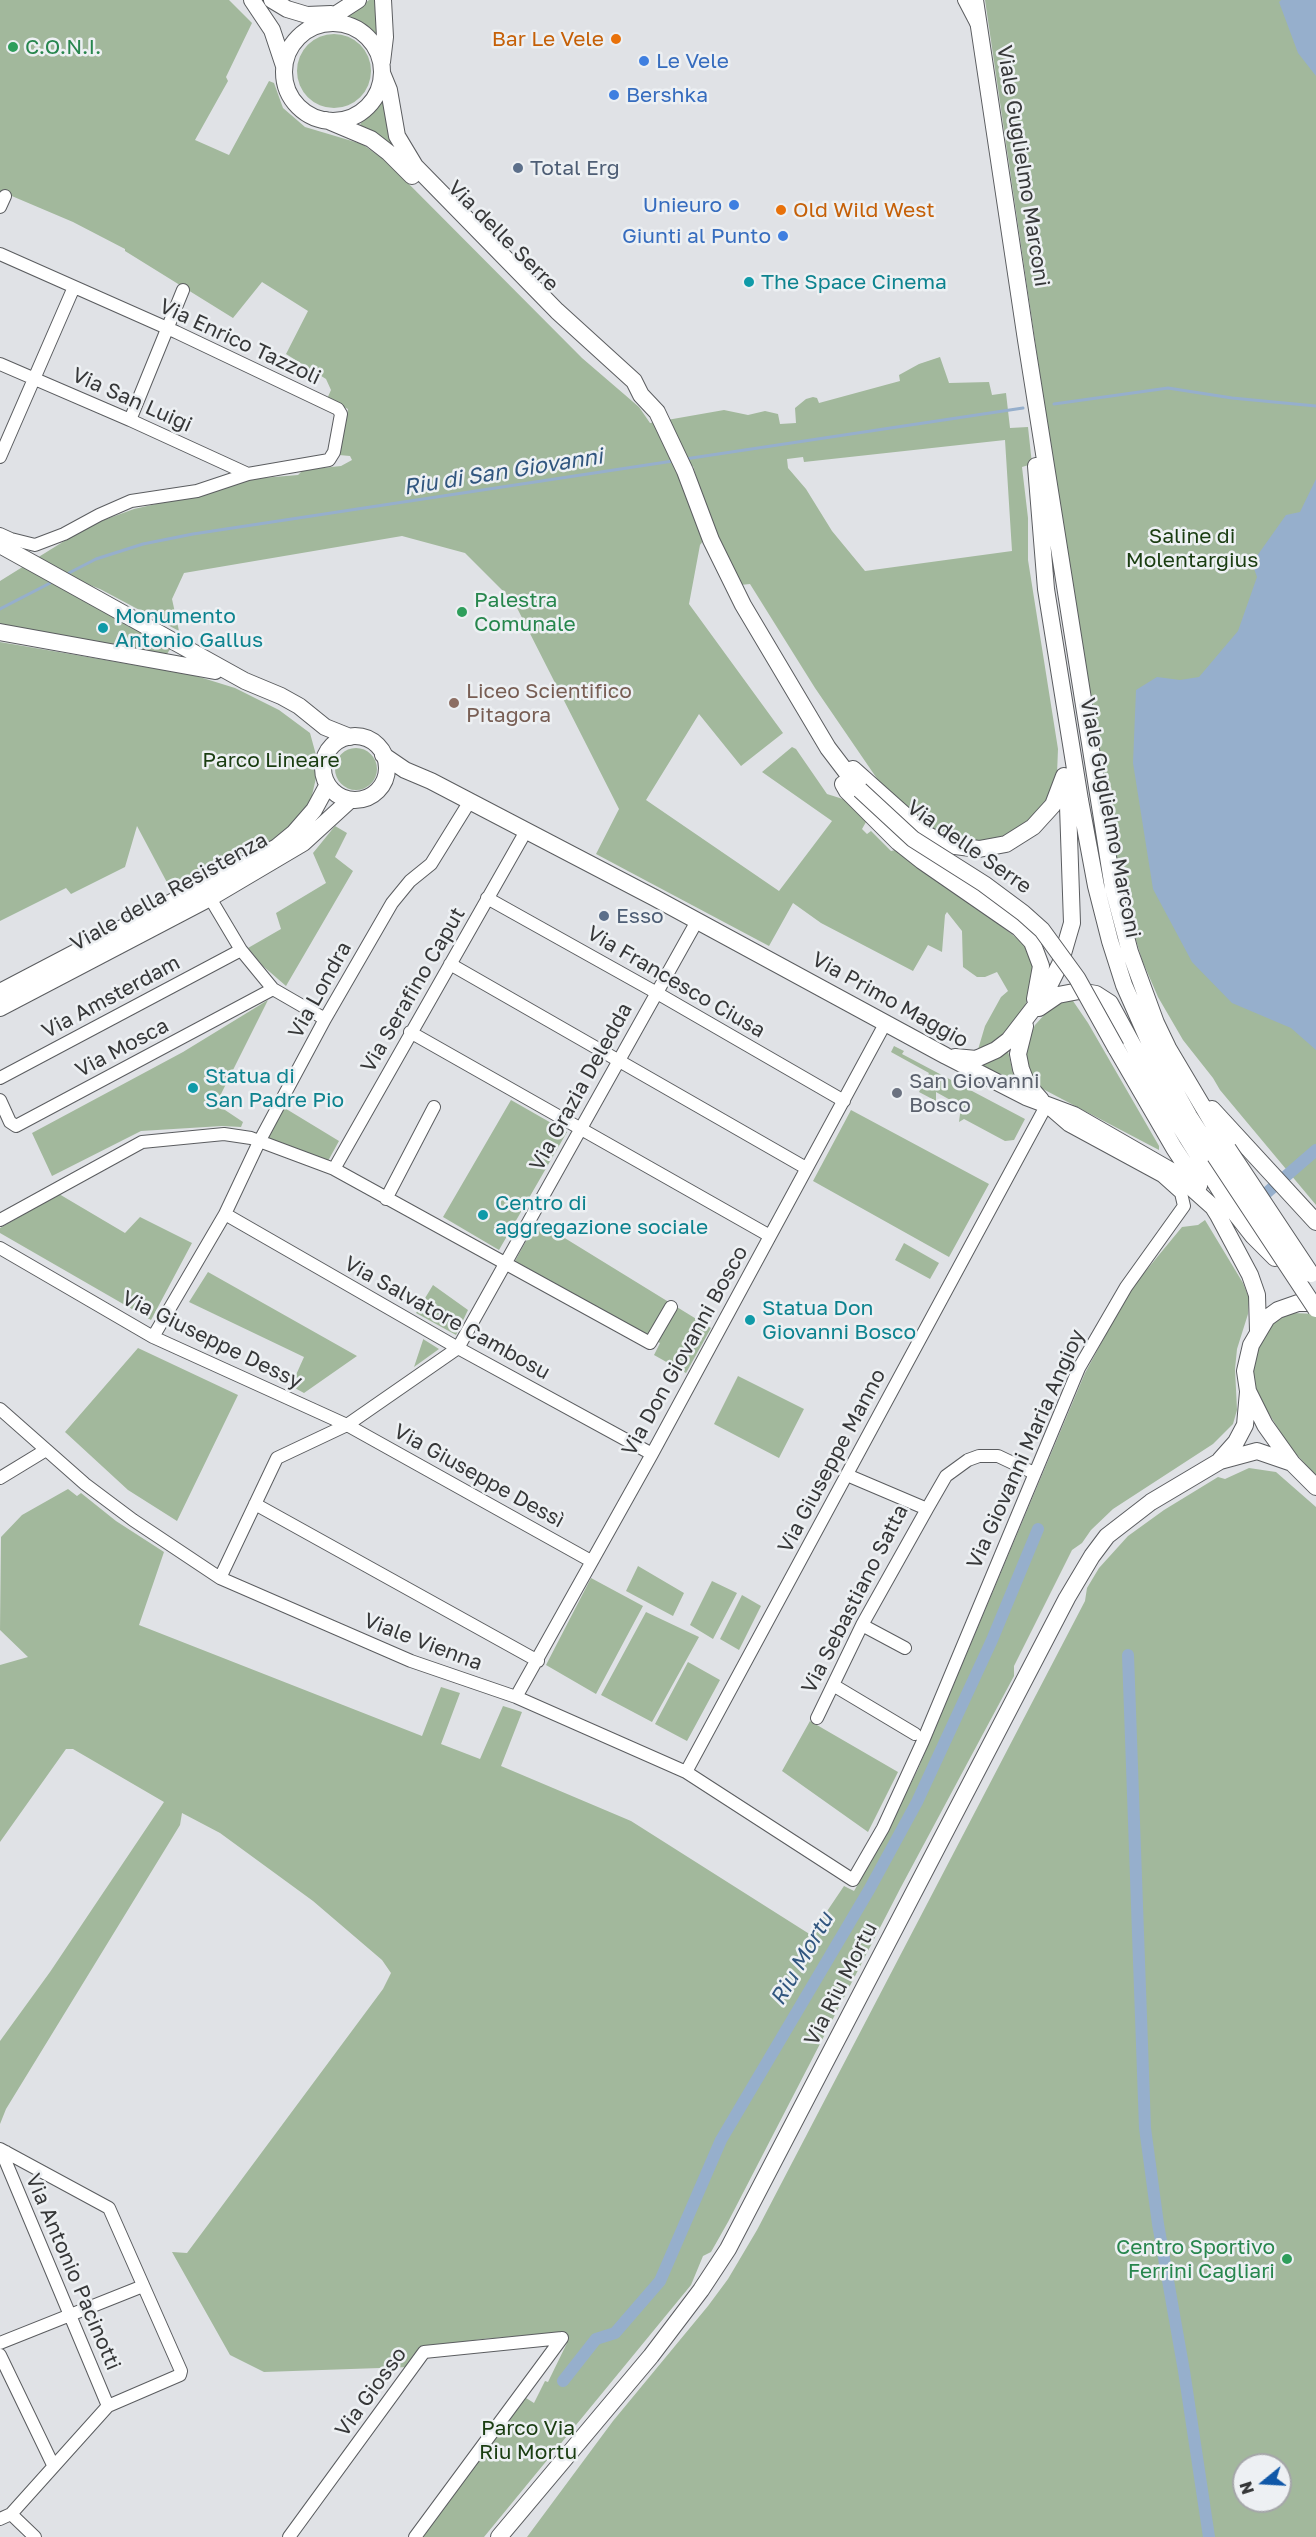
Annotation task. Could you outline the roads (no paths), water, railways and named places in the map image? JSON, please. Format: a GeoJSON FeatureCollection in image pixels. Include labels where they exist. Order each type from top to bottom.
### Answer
{"type":"FeatureCollection","features":[{"type":"Feature","properties":{"kind":"main road"},"geometry":{"type":"LineString","coordinates":[[252,0],[272,30],[284,66],[287,88],[298,106],[316,118],[326,120],[343,120],[365,109],[379,89],[385,37],[382,0]]}},
{"type":"Feature","properties":{"kind":"main road"},"geometry":{"type":"LineString","coordinates":[[262,0],[280,13],[320,25],[340,23],[364,34],[375,47],[382,69]]}},
{"type":"Feature","properties":{"kind":"main road"},"geometry":{"type":"LineString","coordinates":[[272,0],[286,9],[307,15],[338,14]]}},
{"type":"Feature","properties":{"kind":"main road"},"geometry":{"type":"LineString","coordinates":[[284,66],[286,56],[296,39],[358,0]]}},
{"type":"Feature","properties":{"kind":"main road","name":"Viale Guglielmo Marconi"},"geometry":{"type":"LineString","coordinates":[[975,0],[1026,340],[1113,888],[1130,952],[1156,1023],[1194,1092],[1222,1152]]}},
{"type":"Feature","properties":{"kind":"main road","name":"Via delle Serre"},"geometry":{"type":"LineString","coordinates":[[382,69],[389,90],[393,123],[405,152],[415,166],[557,311],[634,381],[641,395],[657,412],[685,471],[711,540],[743,605],[837,762],[860,790],[913,839],[984,884],[1042,930],[1077,978],[1174,1148],[1216,1211]]}},
{"type":"Feature","properties":{"kind":"main road","name":"Via delle Serre"},"geometry":{"type":"LineString","coordinates":[[326,120],[371,139],[389,153],[554,320],[629,390],[641,395]]}},
{"type":"Feature","properties":{"kind":"main road","name":"Viale Guglielmo Marconi"},"geometry":{"type":"LineString","coordinates":[[1026,340],[1046,589],[1080,800],[1096,886],[1110,941],[1124,985],[1155,1055],[1189,1116],[1222,1152],[1313,1285],[1316,1309]]}},
{"type":"Feature","properties":{"kind":"main road"},"geometry":{"type":"LineString","coordinates":[[0,545],[245,681]]}},
{"type":"Feature","properties":{"kind":"main road"},"geometry":{"type":"LineString","coordinates":[[946,1056],[976,1059],[996,1050],[1009,1040],[1046,992],[1060,964],[1071,923],[1067,770],[1046,589]]}},
{"type":"Feature","properties":{"kind":"main road"},"geometry":{"type":"LineString","coordinates":[[4,632],[201,667],[245,681],[281,696],[311,715],[325,727],[350,737],[370,740],[383,755],[386,775],[382,784],[368,798],[350,800],[337,795],[327,786],[323,767],[325,756],[322,738],[311,715]]}},
{"type":"Feature","properties":{"kind":"main road"},"geometry":{"type":"LineString","coordinates":[[325,756],[340,740],[350,737]]}},
{"type":"Feature","properties":{"kind":"main road","name":"Via Primo Maggio"},"geometry":{"type":"LineString","coordinates":[[383,755],[946,1056],[1046,1106],[1074,1115],[1175,1173],[1216,1211],[1250,1275],[1257,1295],[1257,1331]]}},
{"type":"Feature","properties":{"kind":"main road"},"geometry":{"type":"LineString","coordinates":[[837,762],[853,769],[917,827],[937,840],[958,848],[979,849],[1006,844],[1033,827],[1053,805],[1067,770]]}},
{"type":"Feature","properties":{"kind":"main road"},"geometry":{"type":"LineString","coordinates":[[837,762],[847,791],[878,824],[922,861],[1019,928],[1032,942],[1041,966],[1041,975],[1018,1054],[1027,1084],[1046,1106]]}},
{"type":"Feature","properties":{"kind":"main road"},"geometry":{"type":"LineString","coordinates":[[382,784],[401,777],[421,777]]}},
{"type":"Feature","properties":{"kind":"main road","name":"Viale della Resistenza"},"geometry":{"type":"LineString","coordinates":[[0,992],[277,847],[294,833],[314,810],[327,786]]}},
{"type":"Feature","properties":{"kind":"main road","name":"Viale della Resistenza"},"geometry":{"type":"LineString","coordinates":[[0,1008],[210,898],[303,843],[350,800]]}},
{"type":"Feature","properties":{"kind":"main road"},"geometry":{"type":"LineString","coordinates":[[1028,1018],[1058,995],[1079,991],[1096,994],[1110,1003],[1159,1094],[1231,1208],[1252,1236],[1275,1258]]}},
{"type":"Feature","properties":{"kind":"main road"},"geometry":{"type":"LineString","coordinates":[[1194,1092],[1316,1222]]}},
{"type":"Feature","properties":{"kind":"main road"},"geometry":{"type":"LineString","coordinates":[[1216,1211],[1236,1232],[1275,1258],[1295,1267],[1313,1285],[1298,1303],[1278,1310],[1267,1318],[1257,1331],[1247,1355],[1245,1371],[1248,1391],[1265,1425],[1292,1463],[1316,1487]]}},
{"type":"Feature","properties":{"kind":"main road","name":"Via Riu Mortu"},"geometry":{"type":"LineString","coordinates":[[1220,1461],[1236,1442],[1245,1425],[1248,1391]]}},
{"type":"Feature","properties":{"kind":"main road","name":"Via Riu Mortu"},"geometry":{"type":"LineString","coordinates":[[499,2537],[651,2356],[701,2290],[728,2249],[1067,1599],[1092,1556],[1107,1536],[1151,1502],[1220,1461],[1257,1451],[1292,1463]]}},
{"type":"Feature","properties":{"kind":"street"},"geometry":{"type":"LineString","coordinates":[[964,0],[979,27]]}},
{"type":"Feature","properties":{"kind":"street","name":"Via Enrico Tazzoli"},"geometry":{"type":"LineString","coordinates":[[0,254],[166,328],[338,409],[341,414],[334,452],[329,460],[248,474]]}},
{"type":"Feature","properties":{"kind":"street"},"geometry":{"type":"LineString","coordinates":[[0,457],[74,288]]}},
{"type":"Feature","properties":{"kind":"street"},"geometry":{"type":"LineString","coordinates":[[130,420],[183,290]]}},
{"type":"Feature","properties":{"kind":"street","name":"Via San Luigi"},"geometry":{"type":"LineString","coordinates":[[0,364],[248,474]]}},
{"type":"Feature","properties":{"kind":"street"},"geometry":{"type":"LineString","coordinates":[[0,534],[35,545],[64,534],[131,501],[197,491],[248,474]]}},
{"type":"Feature","properties":{"kind":"street","name":"Via Londra"},"geometry":{"type":"LineString","coordinates":[[153,1337],[225,1214],[325,1019],[392,903],[410,881],[431,864],[470,801]]}},
{"type":"Feature","properties":{"kind":"street","name":"Via Serafino Caput"},"geometry":{"type":"LineString","coordinates":[[334,1169],[526,831]]}},
{"type":"Feature","properties":{"kind":"street"},"geometry":{"type":"LineString","coordinates":[[210,898],[241,950],[273,988],[325,1019]]}},
{"type":"Feature","properties":{"kind":"street","name":"Via Francesco Ciusa"},"geometry":{"type":"LineString","coordinates":[[487,898],[844,1101]]}},
{"type":"Feature","properties":{"kind":"street","name":"Via Grazia Deledda"},"geometry":{"type":"LineString","coordinates":[[220,1578],[276,1458],[347,1425],[458,1348],[697,921]]}},
{"type":"Feature","properties":{"kind":"street","name":"Via Amsterdam"},"geometry":{"type":"LineString","coordinates":[[0,1078],[241,950]]}},
{"type":"Feature","properties":{"kind":"street"},"geometry":{"type":"LineString","coordinates":[[450,964],[806,1168]]}},
{"type":"Feature","properties":{"kind":"street","name":"Via Mosca"},"geometry":{"type":"LineString","coordinates":[[0,1100],[10,1122],[16,1126],[273,988]]}},
{"type":"Feature","properties":{"kind":"street","name":"Via Don Giovanni Bosco"},"geometry":{"type":"LineString","coordinates":[[516,1697],[652,1454],[886,1022]]}},
{"type":"Feature","properties":{"kind":"street"},"geometry":{"type":"LineString","coordinates":[[410,1032],[770,1236]]}},
{"type":"Feature","properties":{"kind":"street","name":"Via Giovanni Maria Angioy"},"geometry":{"type":"LineString","coordinates":[[853,1880],[883,1828],[923,1742],[1083,1360],[1126,1287],[1180,1214],[1185,1203],[1181,1193],[1162,1176],[1068,1125],[1046,1106]]}},
{"type":"Feature","properties":{"kind":"street","name":"Via Giuseppe Manno"},"geometry":{"type":"LineString","coordinates":[[686,1772],[1046,1106]]}},
{"type":"Feature","properties":{"kind":"street"},"geometry":{"type":"LineString","coordinates":[[386,1199],[434,1107]]}},
{"type":"Feature","properties":{"kind":"street"},"geometry":{"type":"LineString","coordinates":[[0,1220],[142,1142],[224,1134],[251,1138],[334,1169],[650,1342],[671,1307]]}},
{"type":"Feature","properties":{"kind":"street","name":"Via Salvatore Cambosu"},"geometry":{"type":"LineString","coordinates":[[225,1214],[458,1348],[652,1454]]}},
{"type":"Feature","properties":{"kind":"street","name":"Via Giuseppe Dessy"},"geometry":{"type":"LineString","coordinates":[[0,1248],[153,1337],[347,1425]]}},
{"type":"Feature","properties":{"kind":"street","name":"Viale Vienna"},"geometry":{"type":"LineString","coordinates":[[0,1409],[85,1484],[133,1520],[220,1578],[411,1661],[516,1697],[686,1772],[853,1880]]}},
{"type":"Feature","properties":{"kind":"street","name":"Via Giuseppe Dessì"},"geometry":{"type":"LineString","coordinates":[[347,1425],[591,1561]]}},
{"type":"Feature","properties":{"kind":"street"},"geometry":{"type":"LineString","coordinates":[[0,1478],[46,1450]]}},
{"type":"Feature","properties":{"kind":"street"},"geometry":{"type":"LineString","coordinates":[[927,1509],[946,1476],[968,1460],[979,1456],[998,1456],[1034,1473]]}},
{"type":"Feature","properties":{"kind":"street","name":"Via Sebastiano Satta"},"geometry":{"type":"LineString","coordinates":[[817,1718],[862,1625],[927,1509],[847,1475]]}},
{"type":"Feature","properties":{"kind":"street"},"geometry":{"type":"LineString","coordinates":[[255,1504],[538,1661]]}},
{"type":"Feature","properties":{"kind":"street"},"geometry":{"type":"LineString","coordinates":[[862,1625],[905,1648]]}},
{"type":"Feature","properties":{"kind":"street"},"geometry":{"type":"LineString","coordinates":[[833,1685],[915,1734]]}},
{"type":"Feature","properties":{"kind":"street"},"geometry":{"type":"LineString","coordinates":[[3,2150],[109,2208],[181,2371],[180,2375],[108,2406],[5,2517],[35,2537]]}},
{"type":"Feature","properties":{"kind":"street","name":"Via Antonio Pacinotti"},"geometry":{"type":"LineString","coordinates":[[3,2150],[4,2160],[108,2406]]}},
{"type":"Feature","properties":{"kind":"street"},"geometry":{"type":"LineString","coordinates":[[0,2343],[143,2286]]}},
{"type":"Feature","properties":{"kind":"street","name":"Via Giosso"},"geometry":{"type":"LineString","coordinates":[[289,2537],[424,2352],[562,2338],[415,2537]]}},
{"type":"Feature","properties":{"kind":"street"},"geometry":{"type":"LineString","coordinates":[[0,2355],[53,2465]]}},
{"type":"Feature","properties":{"kind":"water"},"geometry":{"type":"Polygon","coordinates":[[[1281,0],[1316,0],[1316,76],[1298,53],[1279,2],[1281,0]]]}},
{"type":"Feature","properties":{"kind":"water"},"geometry":{"type":"Polygon","coordinates":[[[1316,479],[1316,1050],[1291,1028],[1232,1003],[1192,962],[1153,889],[1133,763],[1136,690],[1157,677],[1180,680],[1199,677],[1238,631],[1257,577],[1252,563],[1286,515],[1300,512],[1316,479]]]}},
{"type":"Feature","properties":{"kind":"waterway","name":"Riu di San Giovanni"},"geometry":{"type":"LineString","coordinates":[[1054,404],[1168,388],[1232,398],[1316,406]]}},
{"type":"Feature","properties":{"kind":"waterway","name":"Riu di San Giovanni"},"geometry":{"type":"LineString","coordinates":[[685,459],[1023,408]]}},
{"type":"Feature","properties":{"kind":"waterway","name":"Riu di San Giovanni"},"geometry":{"type":"LineString","coordinates":[[65,575],[96,559],[143,544],[193,534],[673,461]]}},
{"type":"Feature","properties":{"kind":"waterway","name":"Riu di San Giovanni"},"geometry":{"type":"LineString","coordinates":[[0,609],[54,581]]}},
{"type":"Feature","properties":{"kind":"waterway","name":"Riu Mortu"},"geometry":{"type":"LineString","coordinates":[[1256,1202],[1316,1150]]}},
{"type":"Feature","properties":{"kind":"waterway","name":"Riu Mortu"},"geometry":{"type":"LineString","coordinates":[[563,2381],[596,2339],[615,2333],[660,2281],[721,2140],[869,1890],[917,1802],[992,1640],[1038,1529]]}},
{"type":"Feature","properties":{"kind":"waterway"},"geometry":{"type":"LineString","coordinates":[[1128,1655],[1145,2128],[1158,2224],[1184,2371],[1209,2537]]}},
{"type":"Feature","properties":{"kind":"place","name":"Bar Le Vele"},"geometry":{"type":"Point","coordinates":[616,39]}},
{"type":"Feature","properties":{"kind":"place","name":"C.O.N.I."},"geometry":{"type":"Point","coordinates":[13,47]}},
{"type":"Feature","properties":{"kind":"place","name":"Le Vele"},"geometry":{"type":"Point","coordinates":[644,61]}},
{"type":"Feature","properties":{"kind":"place","name":"Bershka"},"geometry":{"type":"Point","coordinates":[614,95]}},
{"type":"Feature","properties":{"kind":"place","name":"Total Erg"},"geometry":{"type":"Point","coordinates":[518,168]}},
{"type":"Feature","properties":{"kind":"place","name":"Unieuro"},"geometry":{"type":"Point","coordinates":[734,205]}},
{"type":"Feature","properties":{"kind":"place","name":"Old Wild West"},"geometry":{"type":"Point","coordinates":[781,210]}},
{"type":"Feature","properties":{"kind":"place","name":"Giunti al Punto"},"geometry":{"type":"Point","coordinates":[783,236]}},
{"type":"Feature","properties":{"kind":"place","name":"The Space Cinema"},"geometry":{"type":"Point","coordinates":[749,282]}},
{"type":"Feature","properties":{"kind":"place","name":"Palestra Comunale"},"geometry":{"type":"Point","coordinates":[462,612]}},
{"type":"Feature","properties":{"kind":"place","name":"Monumento Antonio Gallus"},"geometry":{"type":"Point","coordinates":[103,628]}},
{"type":"Feature","properties":{"kind":"place","name":"Liceo Scientifico Pitagora"},"geometry":{"type":"Point","coordinates":[454,703]}},
{"type":"Feature","properties":{"kind":"place","name":"Esso"},"geometry":{"type":"Point","coordinates":[604,916]}},
{"type":"Feature","properties":{"kind":"place","name":"Statua di San Padre Pio"},"geometry":{"type":"Point","coordinates":[193,1088]}},
{"type":"Feature","properties":{"kind":"place","name":"San Giovanni Bosco"},"geometry":{"type":"Point","coordinates":[897,1093]}},
{"type":"Feature","properties":{"kind":"place","name":"Centro di aggregazione sociale"},"geometry":{"type":"Point","coordinates":[483,1215]}},
{"type":"Feature","properties":{"kind":"place","name":"Statua Don Giovanni Bosco"},"geometry":{"type":"Point","coordinates":[750,1320]}},
{"type":"Feature","properties":{"kind":"place","name":"Centro Sportivo Ferrini Cagliari"},"geometry":{"type":"Point","coordinates":[1287,2259]}},
{"type":"Feature","properties":{"kind":"park label","name":"Saline di Molentargius"},"geometry":{"type":"Point","coordinates":[1192,548]}},
{"type":"Feature","properties":{"kind":"park label","name":"Parco Lineare"},"geometry":{"type":"Point","coordinates":[271,760]}},
{"type":"Feature","properties":{"kind":"park label","name":"Parco Via Riu Mortu"},"geometry":{"type":"Point","coordinates":[528,2440]}}]}
